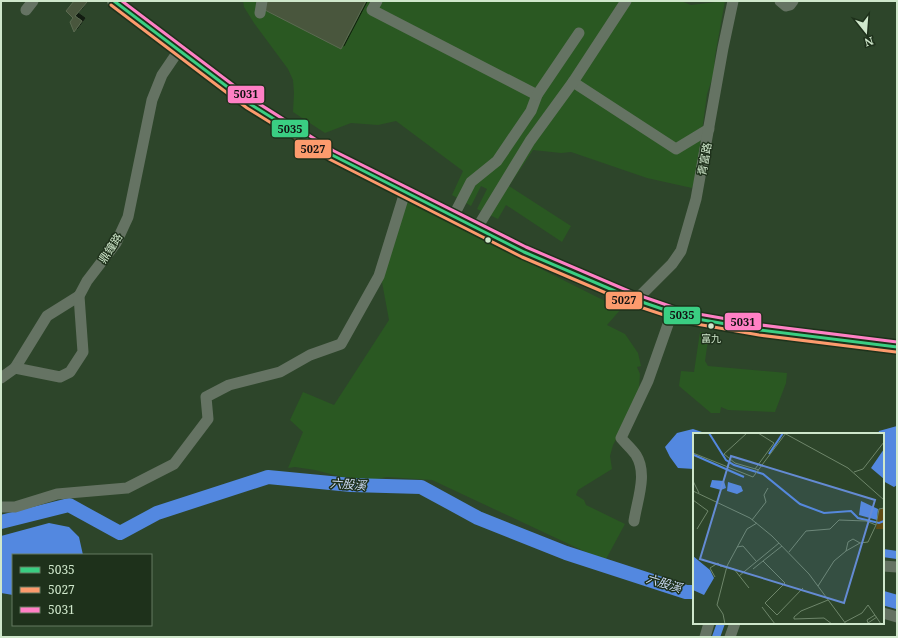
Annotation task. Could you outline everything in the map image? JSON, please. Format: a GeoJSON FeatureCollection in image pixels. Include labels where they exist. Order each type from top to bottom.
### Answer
{"type":"FeatureCollection","features":[{"type":"Feature","properties":{"kind":"main road"},"geometry":{"type":"LineString","coordinates":[[114,1],[250,104],[295,133],[332,155],[524,252],[636,300],[686,317],[760,330],[897,347]]}},
{"type":"Feature","properties":{"kind":"street"},"geometry":{"type":"LineString","coordinates":[[26,10],[33,1]]}},
{"type":"Feature","properties":{"kind":"street"},"geometry":{"type":"LineString","coordinates":[[260,13],[262,1]]}},
{"type":"Feature","properties":{"kind":"street"},"geometry":{"type":"LineString","coordinates":[[377,1],[372,10],[537,95]]}},
{"type":"Feature","properties":{"kind":"street"},"geometry":{"type":"LineString","coordinates":[[477,228],[530,140],[572,82],[626,1]]}},
{"type":"Feature","properties":{"kind":"street","name":"青富路"},"geometry":{"type":"LineString","coordinates":[[636,300],[672,264],[681,251],[696,199],[733,1]]}},
{"type":"Feature","properties":{"kind":"street"},"geometry":{"type":"LineString","coordinates":[[780,1],[786,6],[790,5],[793,1]]}},
{"type":"Feature","properties":{"kind":"street"},"geometry":{"type":"LineString","coordinates":[[453,217],[471,182],[497,161],[531,111],[537,95],[579,33]]}},
{"type":"Feature","properties":{"kind":"street","name":"鼎鐘路"},"geometry":{"type":"LineString","coordinates":[[79,296],[87,281],[116,243],[128,217],[139,171],[152,100],[162,75],[179,50]]}},
{"type":"Feature","properties":{"kind":"street"},"geometry":{"type":"LineString","coordinates":[[572,82],[676,149],[709,129]]}},
{"type":"Feature","properties":{"kind":"street"},"geometry":{"type":"LineString","coordinates":[[1,507],[15,507],[57,494],[127,488],[174,464],[208,419],[206,397],[229,385],[280,372],[310,355],[341,344],[380,276],[404,192]]}},
{"type":"Feature","properties":{"kind":"street"},"geometry":{"type":"LineString","coordinates":[[1,378],[15,368],[48,316],[79,296],[83,352],[70,372],[60,377],[15,368]]}},
{"type":"Feature","properties":{"kind":"street"},"geometry":{"type":"LineString","coordinates":[[634,521],[642,474],[636,455],[621,438],[648,381],[672,313]]}},
{"type":"Feature","properties":{"kind":"street"},"geometry":{"type":"LineString","coordinates":[[884,566],[897,567]]}},
{"type":"Feature","properties":{"kind":"street"},"geometry":{"type":"LineString","coordinates":[[884,613],[897,617]]}},
{"type":"Feature","properties":{"kind":"street"},"geometry":{"type":"LineString","coordinates":[[705,637],[709,624]]}},
{"type":"Feature","properties":{"kind":"street"},"geometry":{"type":"LineString","coordinates":[[730,637],[735,624]]}},
{"type":"Feature","properties":{"kind":"shaded area"},"geometry":{"type":"Polygon","coordinates":[[[243,1],[681,1],[691,5],[725,1],[715,56],[714,73],[707,94],[696,176],[692,188],[647,178],[571,152],[561,153],[533,150],[509,186],[571,226],[562,242],[506,205],[498,219],[477,209],[487,189],[481,186],[471,206],[452,195],[463,171],[396,121],[378,125],[351,123],[325,133],[293,112],[293,80],[288,69],[254,23],[244,7],[243,1]]]}},
{"type":"Feature","properties":{"kind":"shaded area"},"geometry":{"type":"Polygon","coordinates":[[[407,202],[621,309],[607,325],[625,334],[638,353],[641,366],[637,367],[640,374],[639,388],[642,390],[613,445],[610,456],[612,469],[578,490],[576,495],[584,500],[586,505],[625,524],[605,561],[432,480],[387,477],[361,482],[315,470],[295,467],[288,468],[303,432],[290,420],[303,392],[334,405],[389,320],[382,282],[407,202]]]}},
{"type":"Feature","properties":{"kind":"shaded area"},"geometry":{"type":"Polygon","coordinates":[[[700,332],[709,333],[705,361],[708,366],[787,373],[786,383],[775,412],[728,410],[721,407],[720,413],[711,413],[679,386],[681,371],[694,372],[700,332]]]}},
{"type":"Feature","properties":{"kind":"water"},"geometry":{"type":"Polygon","coordinates":[[[897,426],[897,485],[894,487],[884,482],[884,433],[878,433],[879,431],[897,426]]]}},
{"type":"Feature","properties":{"kind":"water"},"geometry":{"type":"Polygon","coordinates":[[[693,429],[705,433],[693,433],[693,469],[678,468],[665,447],[677,433],[693,429]]]}},
{"type":"Feature","properties":{"kind":"water"},"geometry":{"type":"Polygon","coordinates":[[[49,523],[69,527],[79,537],[83,554],[12,554],[12,595],[1,593],[1,536],[49,523]]]}},
{"type":"Feature","properties":{"kind":"building"},"geometry":{"type":"Polygon","coordinates":[[[74,1],[88,1],[75,16],[82,21],[74,32],[70,22],[73,18],[66,11],[74,1]]]}},
{"type":"Feature","properties":{"kind":"building"},"geometry":{"type":"Polygon","coordinates":[[[265,1],[366,1],[341,49],[261,8],[265,1]]]}},
{"type":"Feature","properties":{"kind":"waterway","name":"六股溪"},"geometry":{"type":"LineString","coordinates":[[1,522],[69,505],[120,533],[157,513],[268,477],[351,485],[421,487],[478,518],[566,553],[686,592],[693,592]]}},
{"type":"Feature","properties":{"kind":"waterway"},"geometry":{"type":"LineString","coordinates":[[884,553],[897,555]]}},
{"type":"Feature","properties":{"kind":"waterway","name":"六股溪"},"geometry":{"type":"LineString","coordinates":[[884,598],[897,602]]}},
{"type":"Feature","properties":{"kind":"waterway"},"geometry":{"type":"LineString","coordinates":[[716,637],[721,624]]}},
{"type":"Feature","properties":{"kind":"transit line","name":"5035"},"geometry":{"type":"LineString","coordinates":[[114,1],[250,104],[332,155],[524,252],[636,300],[686,317],[760,330],[897,347]]}},
{"type":"Feature","properties":{"kind":"transit line","name":"5031"},"geometry":{"type":"LineString","coordinates":[[122,1],[253,100],[334,151],[526,247],[638,295],[687,312],[761,325],[897,342]]}},
{"type":"Feature","properties":{"kind":"transit line","name":"5027"},"geometry":{"type":"LineString","coordinates":[[111,5],[247,108],[329,159],[522,257],[634,305],[685,322],[759,335],[896,352]]}},
{"type":"Feature","properties":{"kind":"place","name":"富九"},"geometry":{"type":"Point","coordinates":[711,326]}}]}
